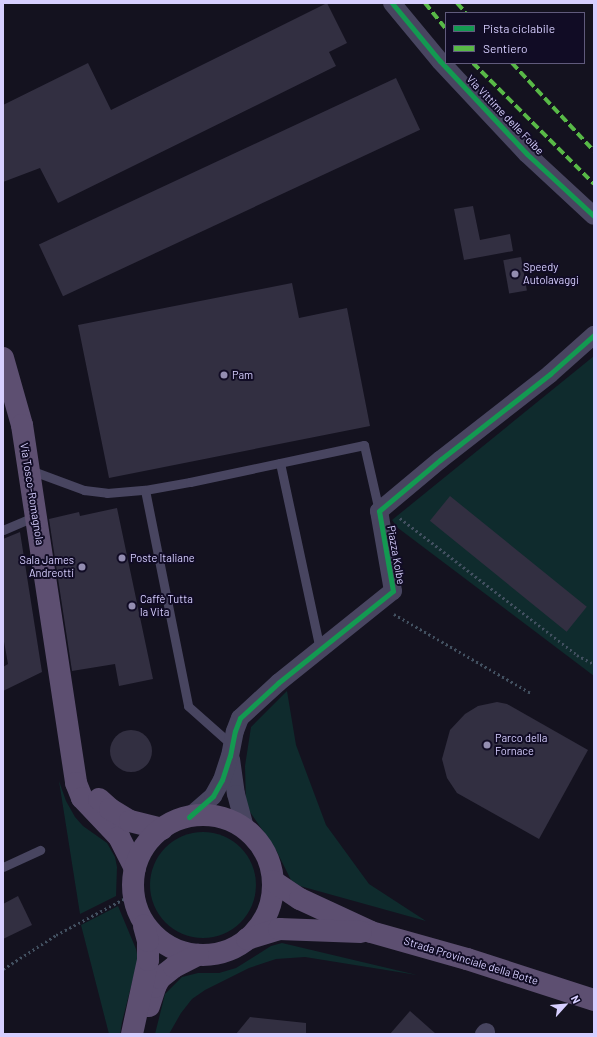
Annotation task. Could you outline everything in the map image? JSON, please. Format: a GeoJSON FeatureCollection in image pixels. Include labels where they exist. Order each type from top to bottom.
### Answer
{"type":"FeatureCollection","features":[{"type":"Feature","properties":{"kind":"main road","name":"Via Tosco-Romagnola"},"geometry":{"type":"LineString","coordinates":[[3,358],[22,425],[76,783],[82,798],[119,837],[135,868]]}},
{"type":"Feature","properties":{"kind":"main road"},"geometry":{"type":"LineString","coordinates":[[72,756],[97,798],[110,809],[130,822],[162,829]]}},
{"type":"Feature","properties":{"kind":"main road"},"geometry":{"type":"LineString","coordinates":[[132,1034],[148,960],[148,941],[134,894],[135,868],[142,851],[153,836],[162,829],[190,817],[208,815],[218,816],[245,827],[257,840],[265,853],[273,881],[272,896],[266,914],[258,928],[239,946],[225,951],[198,955],[186,954],[164,946],[150,934],[144,926]]}},
{"type":"Feature","properties":{"kind":"main road"},"geometry":{"type":"LineString","coordinates":[[273,881],[300,899],[371,932]]}},
{"type":"Feature","properties":{"kind":"main road"},"geometry":{"type":"LineString","coordinates":[[246,940],[279,929],[371,932]]}},
{"type":"Feature","properties":{"kind":"main road","name":"Strada Provinciale della Botte"},"geometry":{"type":"LineString","coordinates":[[371,932],[467,959],[594,1000]]}},
{"type":"Feature","properties":{"kind":"main road"},"geometry":{"type":"LineString","coordinates":[[142,1034],[152,995],[157,983],[174,967],[198,955]]}},
{"type":"Feature","properties":{"kind":"street","name":"Via Vittime delle Foibe"},"geometry":{"type":"LineString","coordinates":[[392,3],[440,61],[527,154],[594,216]]}},
{"type":"Feature","properties":{"kind":"street"},"geometry":{"type":"LineString","coordinates":[[382,509],[440,460],[550,374],[594,335]]}},
{"type":"Feature","properties":{"kind":"street","name":"Piazza Kolbe"},"geometry":{"type":"LineString","coordinates":[[190,817],[213,796],[222,780],[240,718],[278,683],[392,591],[382,509]]}},
{"type":"Feature","properties":{"kind":"street","name":"Piazza Kolbe"},"geometry":{"type":"LineString","coordinates":[[231,750],[236,794],[245,827]]}},
{"type":"Feature","properties":{"kind":"lane","name":"Piazza Kolbe"},"geometry":{"type":"LineString","coordinates":[[29,469],[84,490],[107,493],[159,488],[364,445],[382,509]]}},
{"type":"Feature","properties":{"kind":"lane"},"geometry":{"type":"LineString","coordinates":[[280,463],[320,649]]}},
{"type":"Feature","properties":{"kind":"lane"},"geometry":{"type":"LineString","coordinates":[[145,490],[188,706],[231,750]]}},
{"type":"Feature","properties":{"kind":"lane"},"geometry":{"type":"LineString","coordinates":[[3,530],[36,516]]}},
{"type":"Feature","properties":{"kind":"lane"},"geometry":{"type":"LineString","coordinates":[[3,867],[40,850]]}},
{"type":"Feature","properties":{"kind":"path"},"geometry":{"type":"LineString","coordinates":[[382,509],[577,655],[594,664]]}},
{"type":"Feature","properties":{"kind":"path"},"geometry":{"type":"LineString","coordinates":[[376,603],[531,693]]}},
{"type":"Feature","properties":{"kind":"path"},"geometry":{"type":"LineString","coordinates":[[3,969],[56,935],[134,894]]}},
{"type":"Feature","properties":{"kind":"green space"},"geometry":{"type":"Polygon","coordinates":[[[594,356],[594,676],[398,528],[392,520],[594,356]]]}},
{"type":"Feature","properties":{"kind":"green space"},"geometry":{"type":"Polygon","coordinates":[[[287,691],[296,745],[326,825],[369,884],[426,921],[300,886],[291,880],[276,850],[246,806],[245,766],[251,727],[287,691]]]}},
{"type":"Feature","properties":{"kind":"green space"},"geometry":{"type":"Polygon","coordinates":[[[59,781],[66,801],[75,817],[83,826],[107,843],[115,857],[117,867],[116,896],[80,914],[59,781]]]}},
{"type":"Feature","properties":{"kind":"green space"},"geometry":{"type":"Polygon","coordinates":[[[203,832],[223,836],[241,847],[252,865],[256,885],[252,905],[241,923],[223,934],[203,938],[183,934],[165,923],[154,905],[150,885],[154,865],[165,847],[183,836],[203,832]]]}},
{"type":"Feature","properties":{"kind":"green space"},"geometry":{"type":"Polygon","coordinates":[[[118,906],[136,949],[138,959],[120,1034],[109,1034],[81,925],[118,906]]]}},
{"type":"Feature","properties":{"kind":"green space"},"geometry":{"type":"Polygon","coordinates":[[[282,943],[417,975],[305,957],[276,959],[249,968],[205,990],[192,999],[181,1013],[169,1034],[155,1034],[165,994],[182,977],[198,973],[219,973],[236,968],[271,946],[282,943]]]}},
{"type":"Feature","properties":{"kind":"building"},"geometry":{"type":"Polygon","coordinates":[[[327,3],[347,43],[329,52],[336,66],[58,203],[40,168],[3,182],[3,105],[88,63],[111,110],[327,3]]]}},
{"type":"Feature","properties":{"kind":"building"},"geometry":{"type":"Polygon","coordinates":[[[396,78],[420,130],[63,296],[39,245],[396,78]]]}},
{"type":"Feature","properties":{"kind":"building"},"geometry":{"type":"Polygon","coordinates":[[[473,206],[480,240],[510,234],[513,251],[464,260],[454,209],[473,206]]]}},
{"type":"Feature","properties":{"kind":"building"},"geometry":{"type":"Polygon","coordinates":[[[521,257],[527,290],[509,294],[503,260],[521,257]]]}},
{"type":"Feature","properties":{"kind":"building","name":"Pam"},"geometry":{"type":"Polygon","coordinates":[[[292,283],[299,318],[347,308],[370,426],[109,478],[78,325],[292,283]]]}},
{"type":"Feature","properties":{"kind":"building"},"geometry":{"type":"Polygon","coordinates":[[[450,496],[587,607],[567,632],[430,521],[450,496]]]}},
{"type":"Feature","properties":{"kind":"building"},"geometry":{"type":"Polygon","coordinates":[[[117,508],[153,679],[119,686],[115,664],[72,671],[49,519],[79,512],[80,516],[117,508]]]}},
{"type":"Feature","properties":{"kind":"building"},"geometry":{"type":"Polygon","coordinates":[[[20,532],[42,672],[3,691],[3,667],[8,664],[3,636],[3,539],[20,532]]]}},
{"type":"Feature","properties":{"kind":"building"},"geometry":{"type":"Polygon","coordinates":[[[497,702],[507,704],[588,750],[539,839],[457,793],[447,778],[442,759],[450,730],[465,714],[478,706],[497,702]]]}},
{"type":"Feature","properties":{"kind":"building"},"geometry":{"type":"Polygon","coordinates":[[[131,730],[146,736],[152,751],[146,766],[131,772],[116,766],[110,751],[116,736],[131,730]]]}},
{"type":"Feature","properties":{"kind":"building"},"geometry":{"type":"Polygon","coordinates":[[[18,896],[32,925],[3,939],[3,904],[18,896]]]}},
{"type":"Feature","properties":{"kind":"building"},"geometry":{"type":"Polygon","coordinates":[[[410,1011],[436,1034],[390,1034],[410,1011]]]}},
{"type":"Feature","properties":{"kind":"building"},"geometry":{"type":"Polygon","coordinates":[[[250,1017],[306,1023],[306,1034],[236,1034],[250,1017]]]}},
{"type":"Feature","properties":{"kind":"marked path"},"geometry":{"type":"LineString","coordinates":[[425,3],[445,28]]}},
{"type":"Feature","properties":{"kind":"marked path"},"geometry":{"type":"LineString","coordinates":[[457,3],[465,12]]}},
{"type":"Feature","properties":{"kind":"marked path"},"geometry":{"type":"LineString","coordinates":[[474,64],[594,184]]}},
{"type":"Feature","properties":{"kind":"marked path"},"geometry":{"type":"LineString","coordinates":[[513,64],[594,151]]}},
{"type":"Feature","properties":{"kind":"cycle path"},"geometry":{"type":"LineString","coordinates":[[392,3],[440,61],[527,154],[594,216]]}},
{"type":"Feature","properties":{"kind":"cycle path"},"geometry":{"type":"LineString","coordinates":[[189,817],[213,796],[222,780],[240,718],[278,683],[393,591],[379,511],[440,460],[550,374],[594,335]]}},
{"type":"Feature","properties":{"kind":"place","name":"Speedy Autolavaggi"},"geometry":{"type":"Point","coordinates":[515,274]}},
{"type":"Feature","properties":{"kind":"place","name":"Pam"},"geometry":{"type":"Point","coordinates":[224,375]}},
{"type":"Feature","properties":{"kind":"place","name":"Poste Italiane"},"geometry":{"type":"Point","coordinates":[122,558]}},
{"type":"Feature","properties":{"kind":"place","name":"Sala James Andreotti"},"geometry":{"type":"Point","coordinates":[82,567]}},
{"type":"Feature","properties":{"kind":"place","name":"Caffè Tutta la Vita"},"geometry":{"type":"Point","coordinates":[132,606]}},
{"type":"Feature","properties":{"kind":"place","name":"Parco della Fornace"},"geometry":{"type":"Point","coordinates":[487,745]}}]}
